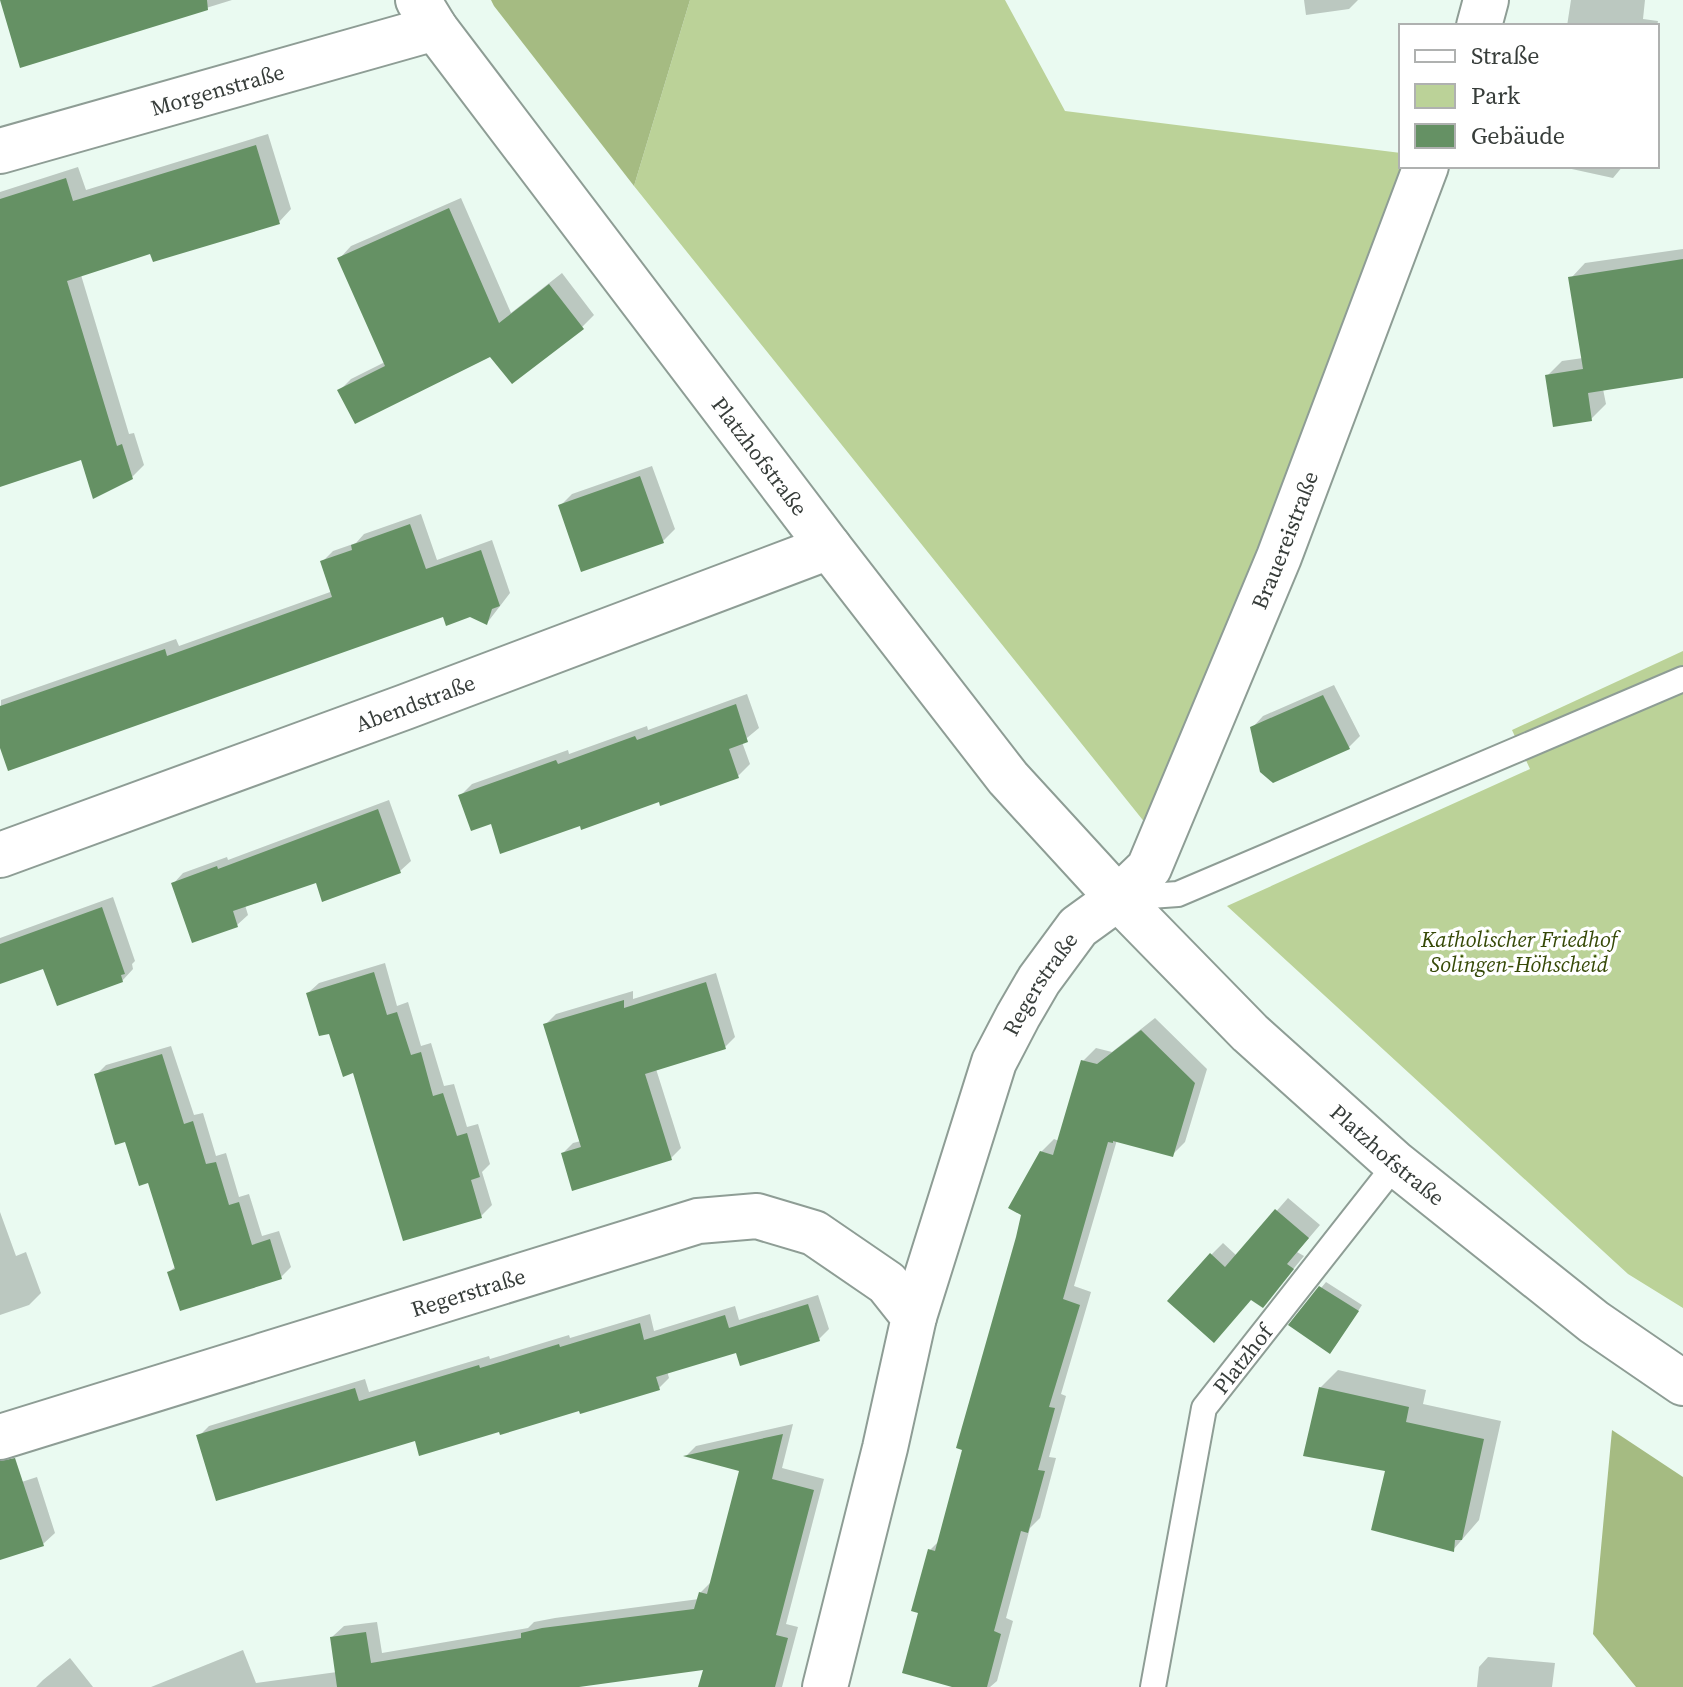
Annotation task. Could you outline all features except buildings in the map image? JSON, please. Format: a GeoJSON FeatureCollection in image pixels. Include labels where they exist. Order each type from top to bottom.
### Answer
{"type":"FeatureCollection","features":[{"type":"Feature","properties":{"kind":"street"},"geometry":{"type":"LineString","coordinates":[[1480,24],[1486,0]]}},
{"type":"Feature","properties":{"kind":"street","name":"Morgenstraße"},"geometry":{"type":"LineString","coordinates":[[0,151],[426,14]]}},
{"type":"Feature","properties":{"kind":"street","name":"Platzhofstraße"},"geometry":{"type":"LineString","coordinates":[[426,14],[829,547],[1008,778],[1118,898],[1250,1033],[1396,1164],[1594,1322],[1683,1383]]}},
{"type":"Feature","properties":{"kind":"street","name":"Brauereistraße"},"geometry":{"type":"LineString","coordinates":[[1118,898],[1149,868],[1279,557],[1425,168]]}},
{"type":"Feature","properties":{"kind":"street","name":"Abendstraße"},"geometry":{"type":"LineString","coordinates":[[0,855],[435,696],[829,547]]}},
{"type":"Feature","properties":{"kind":"street","name":"Regerstraße"},"geometry":{"type":"LineString","coordinates":[[825,1687],[882,1463],[914,1317],[994,1062],[1039,980],[1078,927],[1118,898]]}},
{"type":"Feature","properties":{"kind":"street","name":"Regerstraße"},"geometry":{"type":"LineString","coordinates":[[0,1437],[698,1221],[757,1216],[814,1233],[887,1283],[914,1317]]}},
{"type":"Feature","properties":{"kind":"lane"},"geometry":{"type":"LineString","coordinates":[[1118,898],[1178,894],[1683,679]]}},
{"type":"Feature","properties":{"kind":"lane","name":"Platzhof"},"geometry":{"type":"LineString","coordinates":[[1153,1687],[1204,1408],[1396,1164]]}},
{"type":"Feature","properties":{"kind":"green space"},"geometry":{"type":"Polygon","coordinates":[[[491,0],[690,0],[634,186],[494,6],[491,0]]]}},
{"type":"Feature","properties":{"kind":"green space"},"geometry":{"type":"Polygon","coordinates":[[[690,0],[1005,0],[1065,111],[1399,153],[1399,168],[1402,168],[1160,807],[1146,824],[634,186],[690,0]]]}},
{"type":"Feature","properties":{"kind":"green space","name":"Katholischer Friedhof Solingen-Höhscheid"},"geometry":{"type":"Polygon","coordinates":[[[1683,651],[1683,1308],[1628,1274],[1227,906],[1530,769],[1512,730],[1683,651]]]}},
{"type":"Feature","properties":{"kind":"green space"},"geometry":{"type":"Polygon","coordinates":[[[1612,1430],[1683,1477],[1683,1687],[1636,1687],[1593,1634],[1612,1430]]]}}]}
